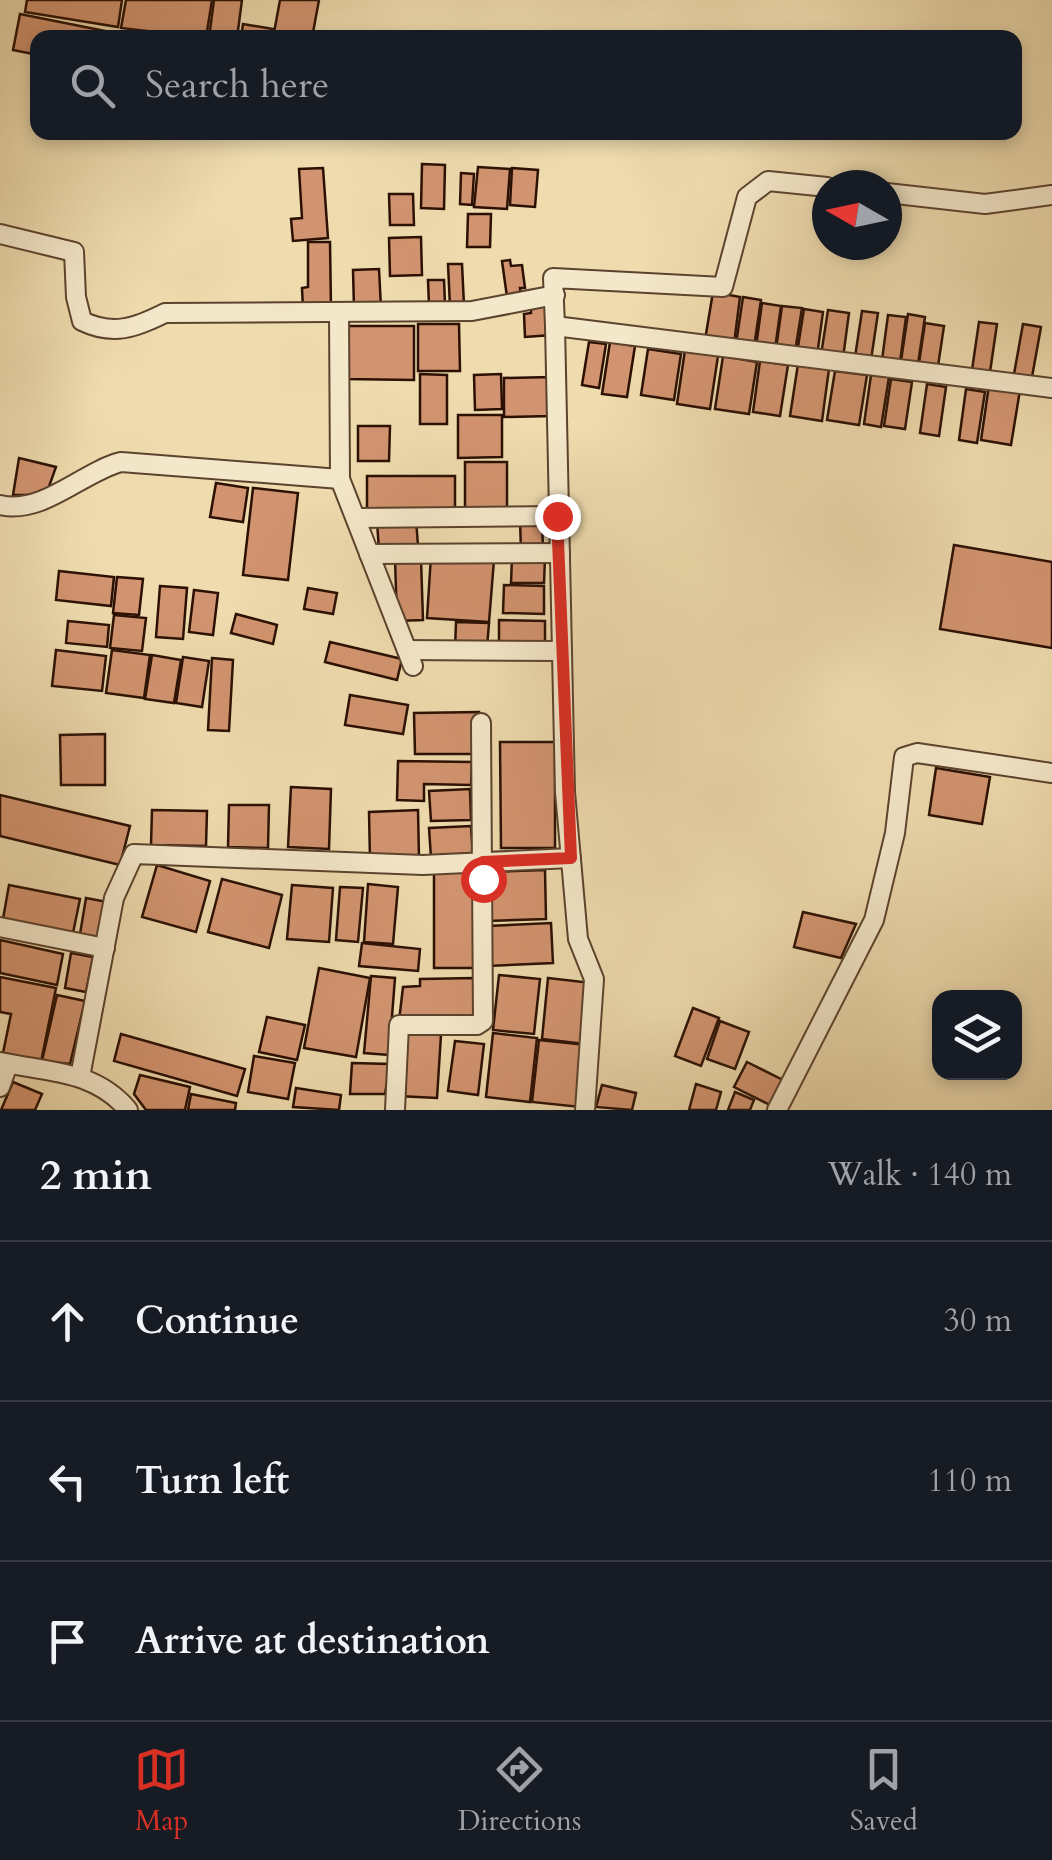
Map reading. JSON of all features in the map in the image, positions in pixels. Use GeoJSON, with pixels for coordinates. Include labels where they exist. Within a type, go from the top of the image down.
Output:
{"type":"FeatureCollection","features":[{"type":"Feature","properties":{"kind":"street"},"geometry":{"type":"LineString","coordinates":[[585,1110],[594,979],[578,939],[571,858],[557,516],[554,278],[711,290],[723,287],[746,197],[768,181],[812,185]]}},
{"type":"Feature","properties":{"kind":"street"},"geometry":{"type":"LineString","coordinates":[[902,195],[985,204],[1052,195]]}},
{"type":"Feature","properties":{"kind":"street"},"geometry":{"type":"LineString","coordinates":[[0,234],[74,252],[76,297],[82,321],[104,332],[137,327],[165,313],[472,311],[555,295]]}},
{"type":"Feature","properties":{"kind":"street"},"geometry":{"type":"LineString","coordinates":[[339,312],[340,479],[410,658],[562,651]]}},
{"type":"Feature","properties":{"kind":"street"},"geometry":{"type":"LineString","coordinates":[[555,326],[1052,388]]}},
{"type":"Feature","properties":{"kind":"street"},"geometry":{"type":"LineString","coordinates":[[0,505],[36,502],[95,469],[121,462],[340,479]]}},
{"type":"Feature","properties":{"kind":"street"},"geometry":{"type":"LineString","coordinates":[[356,518],[557,516]]}},
{"type":"Feature","properties":{"kind":"street"},"geometry":{"type":"LineString","coordinates":[[370,554],[560,553]]}},
{"type":"Feature","properties":{"kind":"street"},"geometry":{"type":"LineString","coordinates":[[395,1110],[399,1025],[477,1025],[483,1021],[481,724]]}},
{"type":"Feature","properties":{"kind":"street"},"geometry":{"type":"LineString","coordinates":[[777,1110],[874,920],[894,833],[904,757],[916,753],[1052,773]]}},
{"type":"Feature","properties":{"kind":"street"},"geometry":{"type":"LineString","coordinates":[[80,1076],[114,898],[134,854],[423,865],[571,858]]}},
{"type":"Feature","properties":{"kind":"street"},"geometry":{"type":"LineString","coordinates":[[0,927],[105,948]]}},
{"type":"Feature","properties":{"kind":"street"},"geometry":{"type":"LineString","coordinates":[[0,1087],[4,1063],[80,1076],[116,1095],[128,1110]]}},
{"type":"Feature","properties":{"kind":"building"},"geometry":{"type":"Polygon","coordinates":[[[27,0],[122,0],[118,27],[25,12],[27,0]]]}},
{"type":"Feature","properties":{"kind":"building"},"geometry":{"type":"Polygon","coordinates":[[[126,0],[212,0],[207,30],[121,28],[126,0]]]}},
{"type":"Feature","properties":{"kind":"building"},"geometry":{"type":"Polygon","coordinates":[[[214,0],[242,0],[238,30],[210,30],[214,0]]]}},
{"type":"Feature","properties":{"kind":"building"},"geometry":{"type":"Polygon","coordinates":[[[280,0],[319,0],[313,30],[274,30],[280,0]]]}},
{"type":"Feature","properties":{"kind":"building"},"geometry":{"type":"Polygon","coordinates":[[[20,14],[100,30],[30,30],[30,53],[13,50],[20,14]]]}},
{"type":"Feature","properties":{"kind":"building"},"geometry":{"type":"Polygon","coordinates":[[[243,24],[273,29],[273,30],[242,30],[243,24]]]}},
{"type":"Feature","properties":{"kind":"building"},"geometry":{"type":"Polygon","coordinates":[[[422,164],[445,165],[444,209],[421,208],[422,164]]]}},
{"type":"Feature","properties":{"kind":"building"},"geometry":{"type":"Polygon","coordinates":[[[478,167],[510,169],[507,209],[474,207],[478,167]]]}},
{"type":"Feature","properties":{"kind":"building"},"geometry":{"type":"Polygon","coordinates":[[[323,168],[328,238],[293,241],[291,219],[302,218],[299,169],[323,168]]]}},
{"type":"Feature","properties":{"kind":"building"},"geometry":{"type":"Polygon","coordinates":[[[512,168],[538,170],[535,207],[510,205],[512,168]]]}},
{"type":"Feature","properties":{"kind":"building"},"geometry":{"type":"Polygon","coordinates":[[[461,173],[474,174],[472,205],[460,204],[461,173]]]}},
{"type":"Feature","properties":{"kind":"building"},"geometry":{"type":"Polygon","coordinates":[[[389,194],[413,194],[414,225],[390,225],[389,194]]]}},
{"type":"Feature","properties":{"kind":"building"},"geometry":{"type":"Polygon","coordinates":[[[468,214],[491,214],[490,247],[467,247],[468,214]]]}},
{"type":"Feature","properties":{"kind":"building"},"geometry":{"type":"Polygon","coordinates":[[[421,237],[422,275],[390,276],[389,238],[421,237]]]}},
{"type":"Feature","properties":{"kind":"building"},"geometry":{"type":"Polygon","coordinates":[[[308,242],[330,242],[331,309],[303,309],[302,288],[308,287],[308,242]]]}},
{"type":"Feature","properties":{"kind":"building"},"geometry":{"type":"Polygon","coordinates":[[[510,260],[511,266],[522,265],[525,288],[520,288],[521,296],[507,297],[502,261],[510,260]]]}},
{"type":"Feature","properties":{"kind":"building"},"geometry":{"type":"Polygon","coordinates":[[[448,264],[462,264],[464,305],[450,306],[448,264]]]}},
{"type":"Feature","properties":{"kind":"building"},"geometry":{"type":"Polygon","coordinates":[[[379,269],[381,308],[354,309],[353,270],[379,269]]]}},
{"type":"Feature","properties":{"kind":"building"},"geometry":{"type":"Polygon","coordinates":[[[428,280],[444,280],[445,304],[429,305],[428,280]]]}},
{"type":"Feature","properties":{"kind":"building"},"geometry":{"type":"Polygon","coordinates":[[[713,292],[740,297],[734,344],[705,340],[713,292]]]}},
{"type":"Feature","properties":{"kind":"building"},"geometry":{"type":"Polygon","coordinates":[[[743,297],[761,300],[754,347],[736,344],[743,297]]]}},
{"type":"Feature","properties":{"kind":"building"},"geometry":{"type":"Polygon","coordinates":[[[762,303],[781,306],[775,349],[756,347],[762,303]]]}},
{"type":"Feature","properties":{"kind":"building"},"geometry":{"type":"Polygon","coordinates":[[[550,304],[552,335],[525,337],[524,314],[531,313],[531,306],[550,304]]]}},
{"type":"Feature","properties":{"kind":"building"},"geometry":{"type":"Polygon","coordinates":[[[782,306],[802,308],[795,352],[776,349],[782,306]]]}},
{"type":"Feature","properties":{"kind":"building"},"geometry":{"type":"Polygon","coordinates":[[[804,309],[823,312],[817,356],[797,353],[804,309]]]}},
{"type":"Feature","properties":{"kind":"building"},"geometry":{"type":"Polygon","coordinates":[[[828,310],[849,313],[843,358],[821,355],[828,310]]]}},
{"type":"Feature","properties":{"kind":"building"},"geometry":{"type":"Polygon","coordinates":[[[862,311],[878,313],[871,360],[855,357],[862,311]]]}},
{"type":"Feature","properties":{"kind":"building"},"geometry":{"type":"Polygon","coordinates":[[[908,314],[925,317],[918,364],[901,361],[908,314]]]}},
{"type":"Feature","properties":{"kind":"building"},"geometry":{"type":"Polygon","coordinates":[[[888,315],[906,317],[900,362],[882,360],[888,315]]]}},
{"type":"Feature","properties":{"kind":"building"},"geometry":{"type":"Polygon","coordinates":[[[979,322],[997,324],[990,372],[972,370],[979,322]]]}},
{"type":"Feature","properties":{"kind":"building"},"geometry":{"type":"Polygon","coordinates":[[[925,323],[944,326],[938,366],[919,363],[925,323]]]}},
{"type":"Feature","properties":{"kind":"building"},"geometry":{"type":"Polygon","coordinates":[[[418,324],[459,324],[460,371],[418,371],[418,324]]]}},
{"type":"Feature","properties":{"kind":"building"},"geometry":{"type":"Polygon","coordinates":[[[1023,324],[1041,327],[1032,377],[1014,374],[1023,324]]]}},
{"type":"Feature","properties":{"kind":"building"},"geometry":{"type":"Polygon","coordinates":[[[347,326],[414,326],[414,380],[346,379],[347,326]]]}},
{"type":"Feature","properties":{"kind":"building"},"geometry":{"type":"Polygon","coordinates":[[[589,342],[606,344],[599,388],[582,385],[589,342]]]}},
{"type":"Feature","properties":{"kind":"building"},"geometry":{"type":"Polygon","coordinates":[[[610,342],[635,346],[627,397],[602,394],[610,342]]]}},
{"type":"Feature","properties":{"kind":"building"},"geometry":{"type":"Polygon","coordinates":[[[648,349],[681,354],[674,400],[641,395],[648,349]]]}},
{"type":"Feature","properties":{"kind":"building"},"geometry":{"type":"Polygon","coordinates":[[[685,350],[718,356],[710,409],[677,404],[685,350]]]}},
{"type":"Feature","properties":{"kind":"building"},"geometry":{"type":"Polygon","coordinates":[[[723,356],[757,362],[749,414],[715,409],[723,356]]]}},
{"type":"Feature","properties":{"kind":"building"},"geometry":{"type":"Polygon","coordinates":[[[760,361],[788,365],[780,416],[753,412],[760,361]]]}},
{"type":"Feature","properties":{"kind":"building"},"geometry":{"type":"Polygon","coordinates":[[[798,364],[829,369],[822,421],[790,416],[798,364]]]}},
{"type":"Feature","properties":{"kind":"building"},"geometry":{"type":"Polygon","coordinates":[[[835,371],[867,375],[859,425],[827,420],[835,371]]]}},
{"type":"Feature","properties":{"kind":"building"},"geometry":{"type":"Polygon","coordinates":[[[420,374],[447,375],[447,424],[420,424],[420,374]]]}},
{"type":"Feature","properties":{"kind":"building"},"geometry":{"type":"Polygon","coordinates":[[[501,374],[502,409],[475,410],[474,375],[501,374]]]}},
{"type":"Feature","properties":{"kind":"building"},"geometry":{"type":"Polygon","coordinates":[[[871,375],[889,377],[881,427],[864,424],[871,375]]]}},
{"type":"Feature","properties":{"kind":"building"},"geometry":{"type":"Polygon","coordinates":[[[550,377],[551,416],[504,417],[504,378],[550,377]]]}},
{"type":"Feature","properties":{"kind":"building"},"geometry":{"type":"Polygon","coordinates":[[[891,379],[912,382],[905,429],[884,426],[891,379]]]}},
{"type":"Feature","properties":{"kind":"building"},"geometry":{"type":"Polygon","coordinates":[[[927,384],[946,387],[939,436],[920,433],[927,384]]]}},
{"type":"Feature","properties":{"kind":"building"},"geometry":{"type":"Polygon","coordinates":[[[989,385],[1020,390],[1011,445],[981,440],[989,385]]]}},
{"type":"Feature","properties":{"kind":"building"},"geometry":{"type":"Polygon","coordinates":[[[966,389],[985,392],[977,443],[959,440],[966,389]]]}},
{"type":"Feature","properties":{"kind":"building"},"geometry":{"type":"Polygon","coordinates":[[[458,415],[502,415],[502,457],[458,458],[458,415]]]}},
{"type":"Feature","properties":{"kind":"building"},"geometry":{"type":"Polygon","coordinates":[[[358,426],[390,426],[389,461],[358,461],[358,426]]]}},
{"type":"Feature","properties":{"kind":"building"},"geometry":{"type":"Polygon","coordinates":[[[19,458],[56,467],[46,495],[13,495],[19,458]]]}},
{"type":"Feature","properties":{"kind":"building"},"geometry":{"type":"Polygon","coordinates":[[[465,462],[507,462],[507,514],[465,514],[465,462]]]}},
{"type":"Feature","properties":{"kind":"building"},"geometry":{"type":"Polygon","coordinates":[[[367,476],[455,476],[455,510],[367,510],[367,476]]]}},
{"type":"Feature","properties":{"kind":"building"},"geometry":{"type":"Polygon","coordinates":[[[216,483],[248,488],[243,522],[210,517],[216,483]]]}},
{"type":"Feature","properties":{"kind":"building"},"geometry":{"type":"Polygon","coordinates":[[[253,488],[298,493],[288,580],[243,575],[253,488]]]}},
{"type":"Feature","properties":{"kind":"building"},"geometry":{"type":"Polygon","coordinates":[[[416,519],[418,546],[379,550],[377,522],[416,519]]]}},
{"type":"Feature","properties":{"kind":"building"},"geometry":{"type":"Polygon","coordinates":[[[542,520],[543,549],[521,550],[520,521],[542,520]]]}},
{"type":"Feature","properties":{"kind":"building"},"geometry":{"type":"Polygon","coordinates":[[[954,545],[1052,562],[1052,648],[940,629],[954,545]]]}},
{"type":"Feature","properties":{"kind":"building"},"geometry":{"type":"Polygon","coordinates":[[[431,556],[494,560],[489,622],[427,618],[431,556]]]}},
{"type":"Feature","properties":{"kind":"building"},"geometry":{"type":"Polygon","coordinates":[[[512,557],[545,558],[544,583],[511,583],[512,557]]]}},
{"type":"Feature","properties":{"kind":"building"},"geometry":{"type":"Polygon","coordinates":[[[395,559],[421,559],[423,620],[397,621],[395,559]]]}},
{"type":"Feature","properties":{"kind":"building"},"geometry":{"type":"Polygon","coordinates":[[[59,571],[114,577],[111,606],[56,600],[59,571]]]}},
{"type":"Feature","properties":{"kind":"building"},"geometry":{"type":"Polygon","coordinates":[[[117,577],[143,579],[139,615],[113,613],[117,577]]]}},
{"type":"Feature","properties":{"kind":"building"},"geometry":{"type":"Polygon","coordinates":[[[504,585],[544,586],[544,614],[503,613],[504,585]]]}},
{"type":"Feature","properties":{"kind":"building"},"geometry":{"type":"Polygon","coordinates":[[[160,586],[187,588],[183,639],[156,637],[160,586]]]}},
{"type":"Feature","properties":{"kind":"building"},"geometry":{"type":"Polygon","coordinates":[[[308,588],[337,593],[333,614],[304,609],[308,588]]]}},
{"type":"Feature","properties":{"kind":"building"},"geometry":{"type":"Polygon","coordinates":[[[194,590],[218,593],[213,635],[189,632],[194,590]]]}},
{"type":"Feature","properties":{"kind":"building"},"geometry":{"type":"Polygon","coordinates":[[[236,614],[277,625],[273,644],[231,633],[236,614]]]}},
{"type":"Feature","properties":{"kind":"building"},"geometry":{"type":"Polygon","coordinates":[[[114,615],[146,618],[142,651],[110,648],[114,615]]]}},
{"type":"Feature","properties":{"kind":"building"},"geometry":{"type":"Polygon","coordinates":[[[499,620],[545,621],[545,647],[499,646],[499,620]]]}},
{"type":"Feature","properties":{"kind":"building"},"geometry":{"type":"Polygon","coordinates":[[[68,621],[109,625],[107,647],[66,643],[68,621]]]}},
{"type":"Feature","properties":{"kind":"building"},"geometry":{"type":"Polygon","coordinates":[[[456,622],[489,623],[487,648],[455,649],[456,622]]]}},
{"type":"Feature","properties":{"kind":"building"},"geometry":{"type":"Polygon","coordinates":[[[330,642],[402,659],[397,680],[325,662],[330,642]]]}},
{"type":"Feature","properties":{"kind":"building"},"geometry":{"type":"Polygon","coordinates":[[[56,650],[106,656],[102,691],[52,686],[56,650]]]}},
{"type":"Feature","properties":{"kind":"building"},"geometry":{"type":"Polygon","coordinates":[[[112,650],[150,655],[144,698],[106,693],[112,650]]]}},
{"type":"Feature","properties":{"kind":"building"},"geometry":{"type":"Polygon","coordinates":[[[152,655],[181,660],[174,703],[145,699],[152,655]]]}},
{"type":"Feature","properties":{"kind":"building"},"geometry":{"type":"Polygon","coordinates":[[[183,657],[209,661],[202,707],[176,703],[183,657]]]}},
{"type":"Feature","properties":{"kind":"building"},"geometry":{"type":"Polygon","coordinates":[[[212,658],[233,660],[229,731],[208,730],[212,658]]]}},
{"type":"Feature","properties":{"kind":"building"},"geometry":{"type":"Polygon","coordinates":[[[350,695],[408,705],[403,734],[345,725],[350,695]]]}},
{"type":"Feature","properties":{"kind":"building"},"geometry":{"type":"Polygon","coordinates":[[[479,712],[479,754],[415,754],[414,713],[479,712]]]}},
{"type":"Feature","properties":{"kind":"building"},"geometry":{"type":"Polygon","coordinates":[[[105,734],[105,785],[61,785],[60,735],[105,734]]]}},
{"type":"Feature","properties":{"kind":"building"},"geometry":{"type":"Polygon","coordinates":[[[500,742],[555,742],[555,848],[501,848],[500,742]]]}},
{"type":"Feature","properties":{"kind":"building"},"geometry":{"type":"Polygon","coordinates":[[[398,761],[472,762],[471,785],[424,784],[424,801],[397,800],[398,761]]]}},
{"type":"Feature","properties":{"kind":"building"},"geometry":{"type":"Polygon","coordinates":[[[936,768],[990,777],[982,824],[929,815],[936,768]]]}},
{"type":"Feature","properties":{"kind":"building"},"geometry":{"type":"Polygon","coordinates":[[[291,787],[331,789],[329,849],[288,847],[291,787]]]}},
{"type":"Feature","properties":{"kind":"building"},"geometry":{"type":"Polygon","coordinates":[[[470,789],[471,820],[431,821],[429,791],[470,789]]]}},
{"type":"Feature","properties":{"kind":"building"},"geometry":{"type":"Polygon","coordinates":[[[0,795],[130,826],[120,865],[0,836],[0,795]]]}},
{"type":"Feature","properties":{"kind":"building"},"geometry":{"type":"Polygon","coordinates":[[[229,805],[269,805],[268,848],[228,847],[229,805]]]}},
{"type":"Feature","properties":{"kind":"building"},"geometry":{"type":"Polygon","coordinates":[[[152,810],[207,811],[206,846],[151,845],[152,810]]]}},
{"type":"Feature","properties":{"kind":"building"},"geometry":{"type":"Polygon","coordinates":[[[418,810],[419,858],[370,860],[369,812],[418,810]]]}},
{"type":"Feature","properties":{"kind":"building"},"geometry":{"type":"Polygon","coordinates":[[[471,826],[473,856],[431,858],[429,828],[471,826]]]}},
{"type":"Feature","properties":{"kind":"building"},"geometry":{"type":"Polygon","coordinates":[[[157,865],[210,881],[196,932],[142,917],[157,865]]]}},
{"type":"Feature","properties":{"kind":"building"},"geometry":{"type":"Polygon","coordinates":[[[545,870],[546,919],[487,921],[486,872],[545,870]]]}},
{"type":"Feature","properties":{"kind":"building"},"geometry":{"type":"Polygon","coordinates":[[[434,872],[476,873],[475,968],[434,968],[434,872]]]}},
{"type":"Feature","properties":{"kind":"building"},"geometry":{"type":"Polygon","coordinates":[[[222,879],[282,895],[269,948],[208,932],[222,879]]]}},
{"type":"Feature","properties":{"kind":"building"},"geometry":{"type":"Polygon","coordinates":[[[368,884],[398,887],[393,944],[364,942],[368,884]]]}},
{"type":"Feature","properties":{"kind":"building"},"geometry":{"type":"Polygon","coordinates":[[[9,885],[80,899],[73,933],[3,919],[9,885]]]}},
{"type":"Feature","properties":{"kind":"building"},"geometry":{"type":"Polygon","coordinates":[[[292,885],[333,888],[329,942],[287,939],[292,885]]]}},
{"type":"Feature","properties":{"kind":"building"},"geometry":{"type":"Polygon","coordinates":[[[340,887],[363,888],[358,942],[336,940],[340,887]]]}},
{"type":"Feature","properties":{"kind":"building"},"geometry":{"type":"Polygon","coordinates":[[[86,898],[107,902],[100,938],[80,934],[86,898]]]}},
{"type":"Feature","properties":{"kind":"building"},"geometry":{"type":"Polygon","coordinates":[[[803,912],[856,924],[841,958],[794,947],[803,912]]]}},
{"type":"Feature","properties":{"kind":"building"},"geometry":{"type":"Polygon","coordinates":[[[551,923],[553,963],[488,966],[487,926],[551,923]]]}},
{"type":"Feature","properties":{"kind":"building"},"geometry":{"type":"Polygon","coordinates":[[[0,940],[63,954],[57,985],[0,973],[0,940]]]}},
{"type":"Feature","properties":{"kind":"building"},"geometry":{"type":"Polygon","coordinates":[[[362,943],[420,949],[418,971],[359,966],[362,943]]]}},
{"type":"Feature","properties":{"kind":"building"},"geometry":{"type":"Polygon","coordinates":[[[71,953],[93,957],[86,992],[65,988],[71,953]]]}},
{"type":"Feature","properties":{"kind":"building"},"geometry":{"type":"Polygon","coordinates":[[[319,968],[370,978],[356,1057],[304,1048],[319,968]]]}},
{"type":"Feature","properties":{"kind":"building"},"geometry":{"type":"Polygon","coordinates":[[[499,975],[540,979],[534,1034],[493,1030],[499,975]]]}},
{"type":"Feature","properties":{"kind":"building"},"geometry":{"type":"Polygon","coordinates":[[[371,976],[395,978],[389,1055],[364,1053],[371,976]]]}},
{"type":"Feature","properties":{"kind":"building"},"geometry":{"type":"Polygon","coordinates":[[[0,977],[56,988],[41,1062],[3,1053],[11,1014],[0,1012],[0,977]]]}},
{"type":"Feature","properties":{"kind":"building"},"geometry":{"type":"Polygon","coordinates":[[[475,978],[476,1018],[399,1021],[403,987],[420,986],[420,979],[475,978]]]}},
{"type":"Feature","properties":{"kind":"building"},"geometry":{"type":"Polygon","coordinates":[[[548,978],[592,983],[585,1044],[542,1039],[548,978]]]}},
{"type":"Feature","properties":{"kind":"building"},"geometry":{"type":"Polygon","coordinates":[[[57,995],[85,1001],[70,1064],[42,1061],[57,995]]]}},
{"type":"Feature","properties":{"kind":"building"},"geometry":{"type":"Polygon","coordinates":[[[693,1008],[719,1018],[701,1066],[675,1056],[693,1008]]]}},
{"type":"Feature","properties":{"kind":"building"},"geometry":{"type":"Polygon","coordinates":[[[267,1017],[305,1025],[297,1060],[259,1052],[267,1017]]]}},
{"type":"Feature","properties":{"kind":"building"},"geometry":{"type":"Polygon","coordinates":[[[720,1021],[749,1032],[735,1069],[707,1059],[720,1021]]]}},
{"type":"Feature","properties":{"kind":"building"},"geometry":{"type":"Polygon","coordinates":[[[403,1033],[441,1035],[437,1098],[398,1096],[403,1033]]]}},
{"type":"Feature","properties":{"kind":"building"},"geometry":{"type":"Polygon","coordinates":[[[493,1033],[537,1038],[530,1102],[486,1097],[493,1033]]]}},
{"type":"Feature","properties":{"kind":"building"},"geometry":{"type":"Polygon","coordinates":[[[121,1034],[245,1069],[237,1096],[114,1061],[121,1034]]]}},
{"type":"Feature","properties":{"kind":"building"},"geometry":{"type":"Polygon","coordinates":[[[539,1040],[587,1045],[580,1107],[532,1102],[539,1040]]]}},
{"type":"Feature","properties":{"kind":"building"},"geometry":{"type":"Polygon","coordinates":[[[455,1041],[484,1044],[478,1095],[448,1091],[455,1041]]]}},
{"type":"Feature","properties":{"kind":"building"},"geometry":{"type":"Polygon","coordinates":[[[254,1056],[295,1063],[288,1099],[248,1092],[254,1056]]]}},
{"type":"Feature","properties":{"kind":"building"},"geometry":{"type":"Polygon","coordinates":[[[747,1062],[787,1082],[774,1107],[734,1087],[747,1062]]]}},
{"type":"Feature","properties":{"kind":"building"},"geometry":{"type":"Polygon","coordinates":[[[352,1063],[390,1064],[385,1094],[350,1094],[352,1063]]]}},
{"type":"Feature","properties":{"kind":"building"},"geometry":{"type":"Polygon","coordinates":[[[140,1075],[190,1087],[185,1110],[146,1110],[134,1094],[140,1075]]]}},
{"type":"Feature","properties":{"kind":"building"},"geometry":{"type":"Polygon","coordinates":[[[13,1082],[42,1094],[35,1110],[1,1110],[13,1082]]]}},
{"type":"Feature","properties":{"kind":"building"},"geometry":{"type":"Polygon","coordinates":[[[696,1084],[721,1092],[716,1110],[689,1110],[696,1084]]]}},
{"type":"Feature","properties":{"kind":"building"},"geometry":{"type":"Polygon","coordinates":[[[602,1085],[636,1093],[632,1110],[596,1107],[602,1085]]]}},
{"type":"Feature","properties":{"kind":"building"},"geometry":{"type":"Polygon","coordinates":[[[296,1088],[341,1095],[339,1110],[293,1107],[296,1088]]]}},
{"type":"Feature","properties":{"kind":"building"},"geometry":{"type":"Polygon","coordinates":[[[735,1092],[754,1100],[750,1110],[728,1110],[735,1092]]]}},
{"type":"Feature","properties":{"kind":"building"},"geometry":{"type":"Polygon","coordinates":[[[191,1094],[236,1103],[235,1110],[188,1110],[191,1094]]]}},
{"type":"Feature","properties":{"kind":"route"},"geometry":{"type":"LineString","coordinates":[[483,879],[483,862],[571,858],[565,792],[557,516]]}}]}
